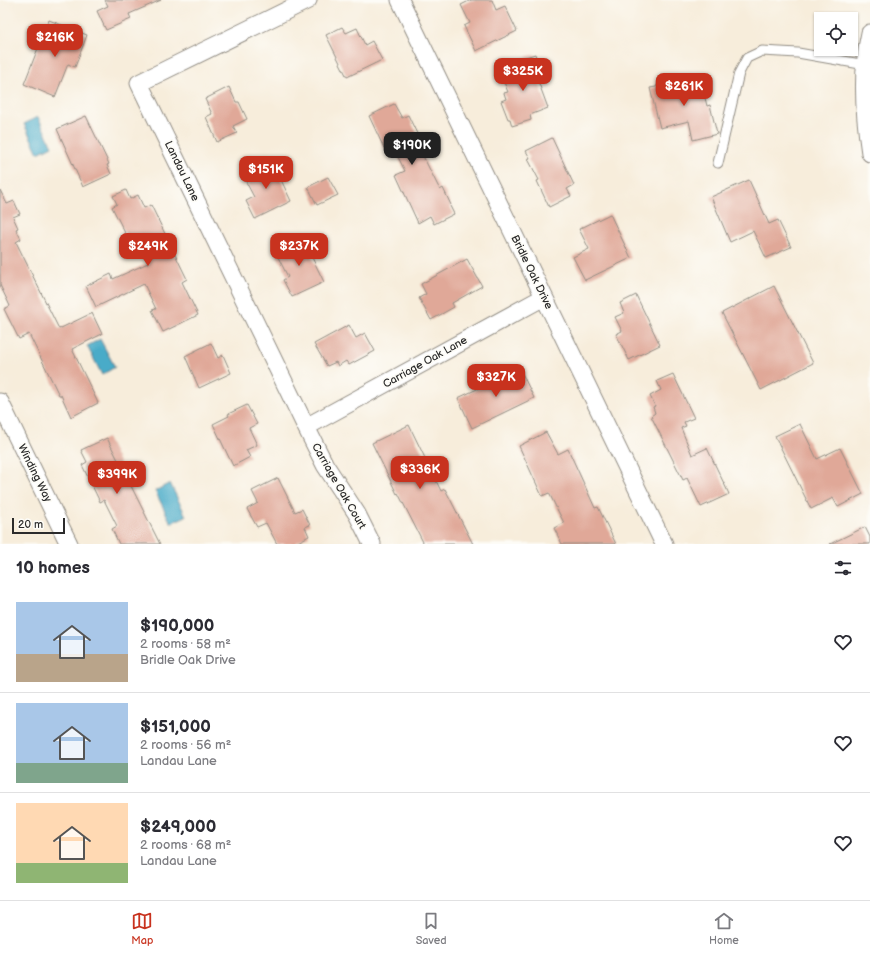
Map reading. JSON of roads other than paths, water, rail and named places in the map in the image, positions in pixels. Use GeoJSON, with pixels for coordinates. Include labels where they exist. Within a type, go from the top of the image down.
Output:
{"type":"FeatureCollection","features":[{"type":"Feature","properties":{"kind":"street","name":"Landau Lane"},"geometry":{"type":"LineString","coordinates":[[306,427],[139,83],[308,0]]}},
{"type":"Feature","properties":{"kind":"street","name":"Bridle Oak Drive"},"geometry":{"type":"LineString","coordinates":[[400,0],[664,544]]}},
{"type":"Feature","properties":{"kind":"street"},"geometry":{"type":"LineString","coordinates":[[870,33],[866,65],[870,153]]}},
{"type":"Feature","properties":{"kind":"street","name":"Carriage Oak Lane"},"geometry":{"type":"LineString","coordinates":[[306,427],[544,298]]}},
{"type":"Feature","properties":{"kind":"street","name":"Winding Way"},"geometry":{"type":"LineString","coordinates":[[0,402],[69,544]]}},
{"type":"Feature","properties":{"kind":"street","name":"Carriage Oak Court"},"geometry":{"type":"LineString","coordinates":[[306,427],[325,465],[357,514],[372,544]]}},
{"type":"Feature","properties":{"kind":"lane"},"geometry":{"type":"LineString","coordinates":[[718,163],[739,73],[747,58],[762,51],[784,52],[798,53],[866,65]]}},
{"type":"Feature","properties":{"kind":"water"},"geometry":{"type":"Polygon","coordinates":[[[38,117],[52,146],[38,153],[24,124],[38,117]]]}},
{"type":"Feature","properties":{"kind":"water"},"geometry":{"type":"Polygon","coordinates":[[[100,339],[115,367],[102,375],[87,346],[100,339]]]}},
{"type":"Feature","properties":{"kind":"water"},"geometry":{"type":"Polygon","coordinates":[[[170,483],[186,516],[171,523],[155,491],[170,483]]]}}]}
